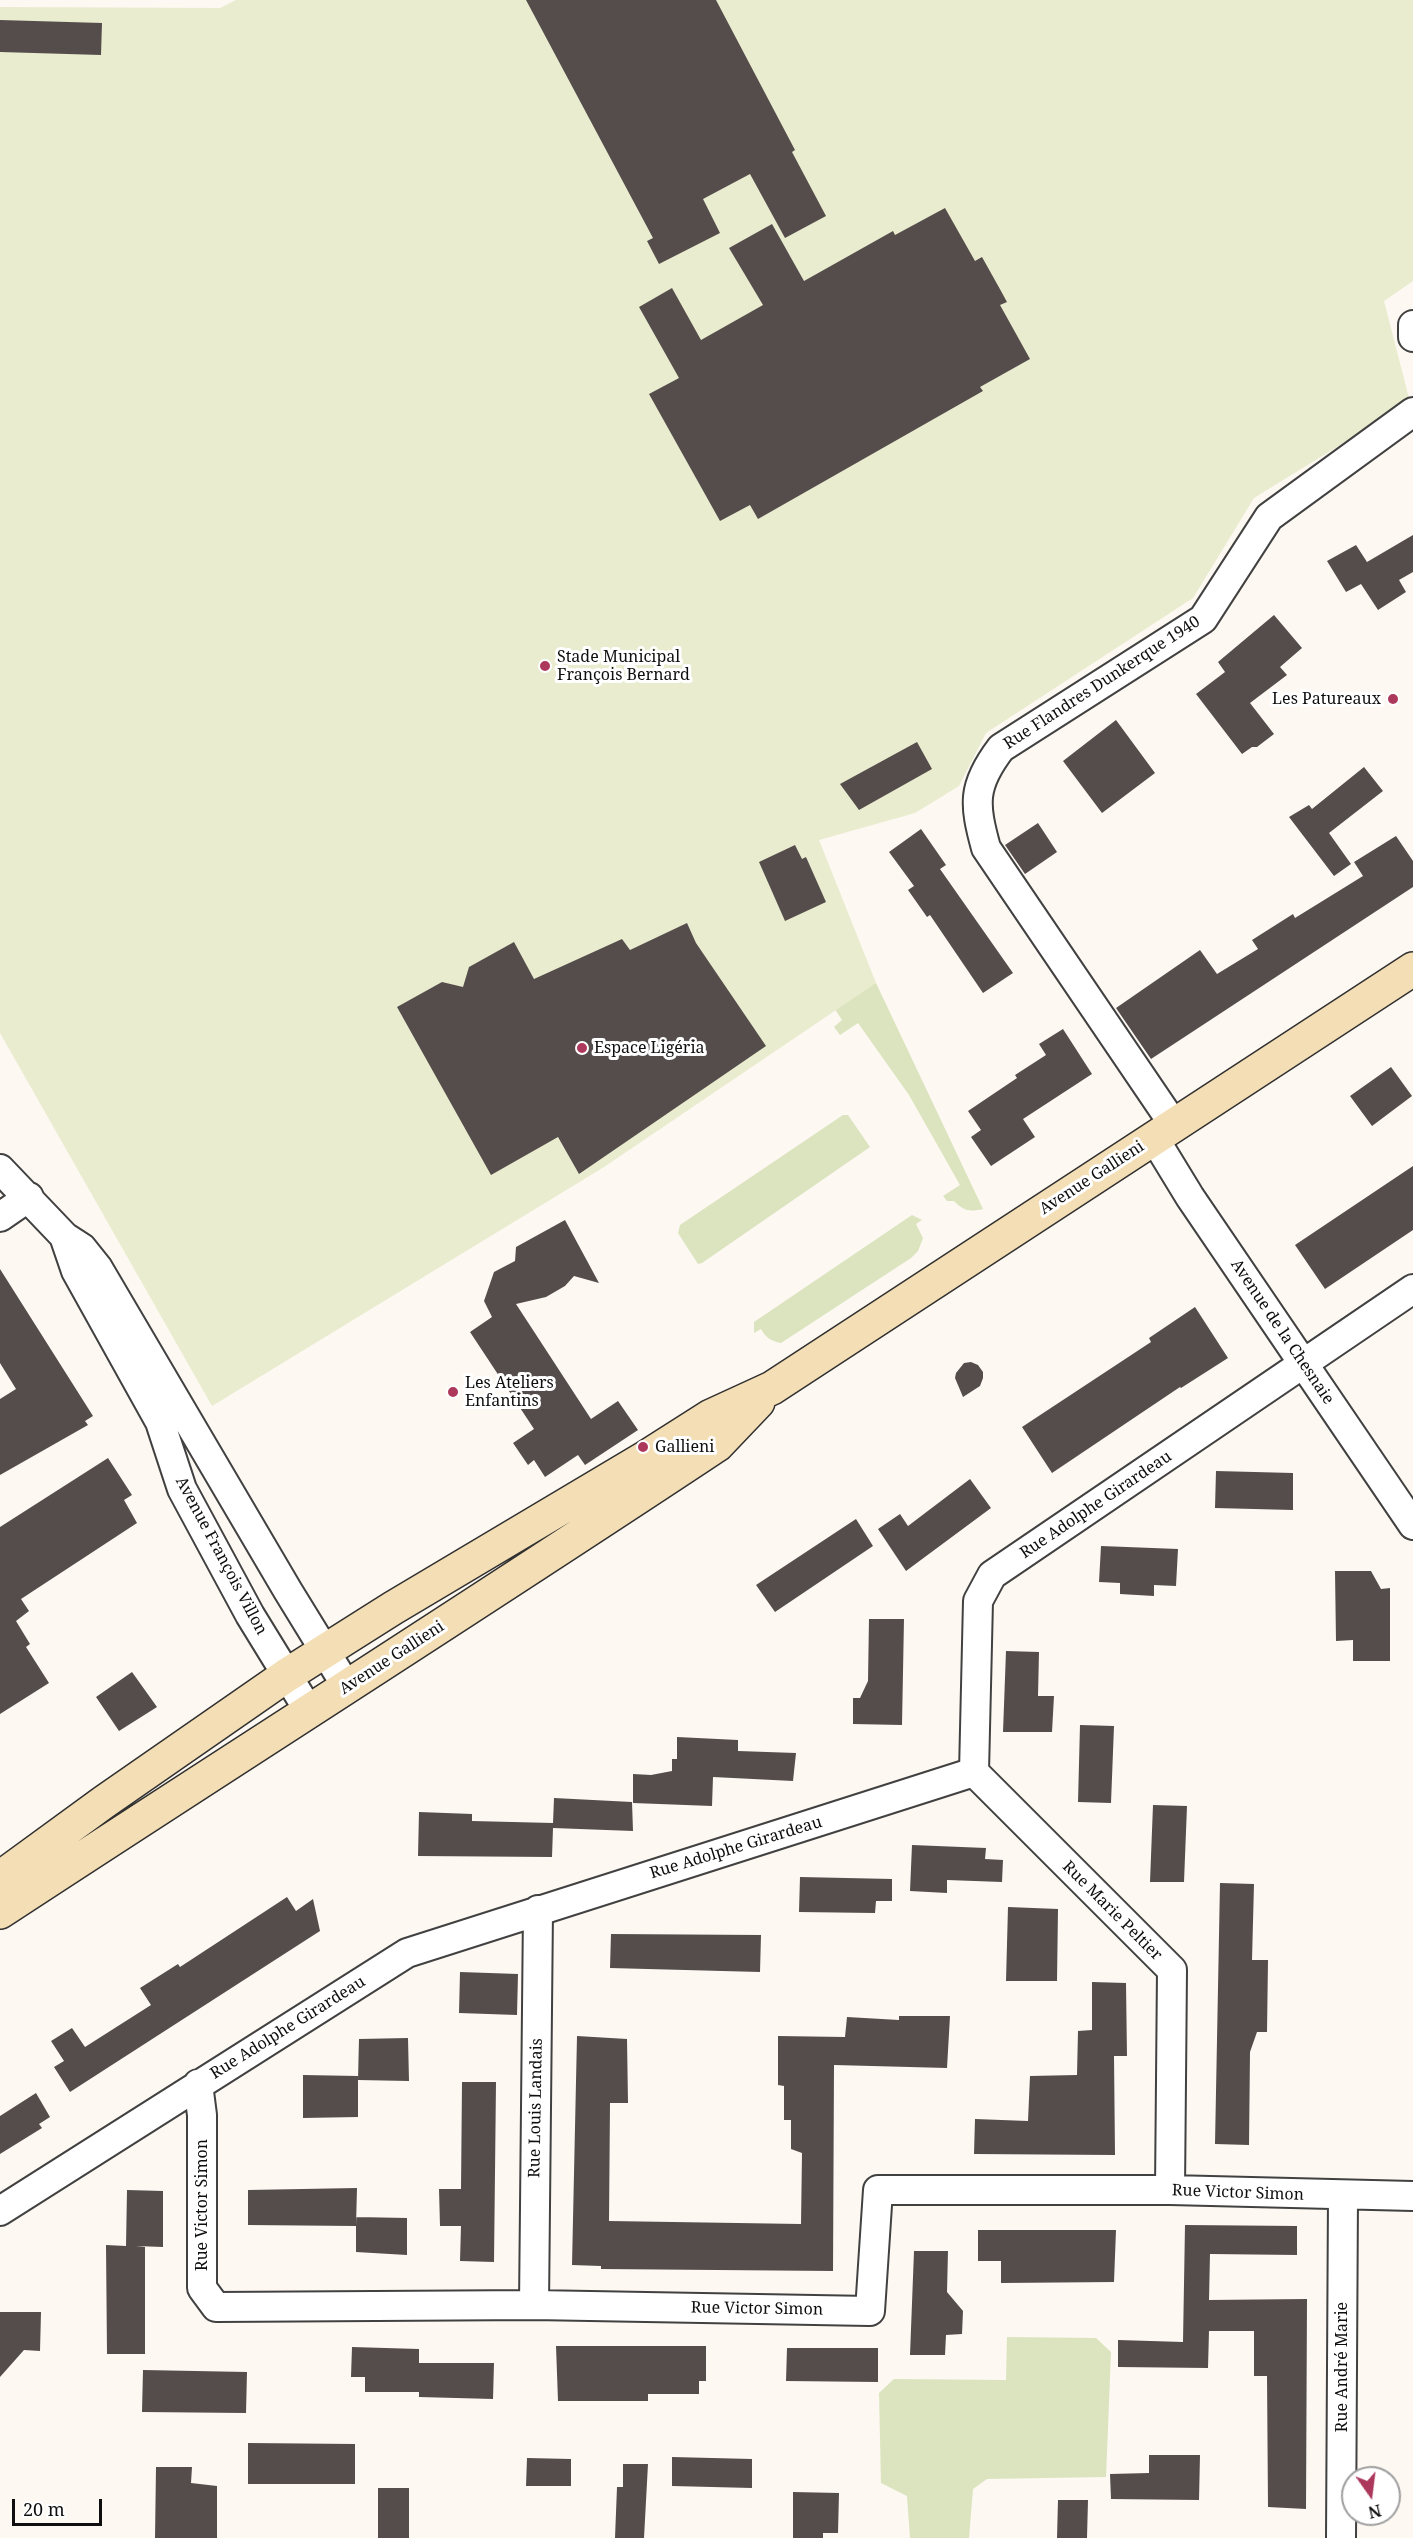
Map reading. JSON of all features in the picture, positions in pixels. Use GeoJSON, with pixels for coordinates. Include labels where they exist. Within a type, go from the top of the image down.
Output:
{"type":"FeatureCollection","features":[{"type":"Feature","properties":{"kind":"main road","name":"Avenue Gallieni"},"geometry":{"type":"LineString","coordinates":[[0,1878],[286,1675],[711,1416],[772,1388],[1413,969]]}},
{"type":"Feature","properties":{"kind":"main road","name":"Avenue Gallieni"},"geometry":{"type":"LineString","coordinates":[[0,1912],[717,1445],[772,1388]]}},
{"type":"Feature","properties":{"kind":"street"},"geometry":{"type":"LineString","coordinates":[[1413,325],[1413,337]]}},
{"type":"Feature","properties":{"kind":"street","name":"Rue Flandres Dunkerque 1940"},"geometry":{"type":"LineString","coordinates":[[1164,1132],[986,848],[977,816],[980,781],[1001,748],[1203,619],[1269,517],[1413,412]]}},
{"type":"Feature","properties":{"kind":"street","name":"Avenue de la Chesnaie"},"geometry":{"type":"LineString","coordinates":[[1164,1132],[1190,1197],[1413,1525]]}},
{"type":"Feature","properties":{"kind":"street","name":"Avenue François Villon"},"geometry":{"type":"LineString","coordinates":[[0,1169],[64,1236],[82,1248],[98,1268],[347,1687]]}},
{"type":"Feature","properties":{"kind":"street"},"geometry":{"type":"LineString","coordinates":[[0,1217],[29,1197]]}},
{"type":"Feature","properties":{"kind":"street","name":"Avenue François Villon"},"geometry":{"type":"LineString","coordinates":[[64,1236],[76,1271],[160,1422],[182,1489],[250,1615],[309,1711]]}},
{"type":"Feature","properties":{"kind":"street","name":"Rue Adolphe Girardeau"},"geometry":{"type":"LineString","coordinates":[[0,2211],[407,1953],[974,1772],[978,1601],[992,1575],[1413,1289]]}},
{"type":"Feature","properties":{"kind":"street","name":"Rue Marie Peltier"},"geometry":{"type":"LineString","coordinates":[[974,1772],[1172,1970],[1170,2190]]}},
{"type":"Feature","properties":{"kind":"street","name":"Rue Louis Landais"},"geometry":{"type":"LineString","coordinates":[[534,2305],[538,1910]]}},
{"type":"Feature","properties":{"kind":"street","name":"Rue Victor Simon"},"geometry":{"type":"LineString","coordinates":[[198,2084],[202,2115],[202,2288],[216,2307],[534,2305],[870,2312],[878,2190],[1170,2190],[1413,2196]]}},
{"type":"Feature","properties":{"kind":"street","name":"Rue André Marie"},"geometry":{"type":"LineString","coordinates":[[1341,2538],[1343,2196]]}},
{"type":"Feature","properties":{"kind":"green space","name":"Stade Municipal François Bernard"},"geometry":{"type":"Polygon","coordinates":[[[236,0],[1413,0],[1413,281],[1384,301],[1410,402],[1254,498],[1193,598],[986,733],[959,786],[915,813],[819,840],[876,983],[604,1167],[212,1406],[0,1033],[0,7],[220,8],[236,0]]]}},
{"type":"Feature","properties":{"kind":"green space"},"geometry":{"type":"Polygon","coordinates":[[[876,983],[983,1209],[967,1210],[954,1201],[947,1201],[943,1196],[960,1185],[909,1095],[858,1023],[840,1035],[834,1027],[842,1020],[830,1002],[855,985],[876,983]]]}},
{"type":"Feature","properties":{"kind":"green space"},"geometry":{"type":"Polygon","coordinates":[[[843,1115],[848,1115],[870,1147],[698,1264],[678,1233],[680,1225],[843,1115]]]}},
{"type":"Feature","properties":{"kind":"green space"},"geometry":{"type":"Polygon","coordinates":[[[912,1215],[922,1220],[916,1224],[923,1238],[918,1251],[911,1258],[781,1343],[769,1339],[761,1329],[754,1333],[754,1322],[912,1215]]]}},
{"type":"Feature","properties":{"kind":"green space"},"geometry":{"type":"Polygon","coordinates":[[[1007,2337],[1096,2338],[1111,2352],[1106,2477],[987,2479],[973,2489],[969,2538],[910,2538],[907,2496],[881,2483],[879,2393],[894,2379],[1006,2380],[1007,2337]]]}},
{"type":"Feature","properties":{"kind":"building"},"geometry":{"type":"Polygon","coordinates":[[[526,0],[716,0],[795,150],[792,152],[826,216],[785,238],[750,174],[703,199],[720,233],[659,264],[647,241],[653,238],[526,0]]]}},
{"type":"Feature","properties":{"kind":"building"},"geometry":{"type":"Polygon","coordinates":[[[0,20],[102,23],[101,55],[0,52],[0,20]]]}},
{"type":"Feature","properties":{"kind":"building"},"geometry":{"type":"Polygon","coordinates":[[[945,208],[975,261],[982,257],[1007,302],[1000,305],[1030,359],[980,387],[983,391],[758,519],[750,505],[720,521],[649,394],[679,378],[639,307],[672,288],[701,340],[763,305],[729,248],[772,224],[804,281],[893,231],[895,235],[945,208]]]}},
{"type":"Feature","properties":{"kind":"building"},"geometry":{"type":"Polygon","coordinates":[[[1413,535],[1413,572],[1399,580],[1406,592],[1378,610],[1361,584],[1346,592],[1327,561],[1356,545],[1367,562],[1413,535]]]}},
{"type":"Feature","properties":{"kind":"building"},"geometry":{"type":"Polygon","coordinates":[[[1274,615],[1302,648],[1280,667],[1287,675],[1250,703],[1274,734],[1257,747],[1252,747],[1242,754],[1196,694],[1225,672],[1218,662],[1274,615]]]}},
{"type":"Feature","properties":{"kind":"building"},"geometry":{"type":"Polygon","coordinates":[[[1116,720],[1155,773],[1102,813],[1063,761],[1116,720]]]}},
{"type":"Feature","properties":{"kind":"building"},"geometry":{"type":"Polygon","coordinates":[[[917,742],[932,769],[859,810],[840,784],[917,742]]]}},
{"type":"Feature","properties":{"kind":"building"},"geometry":{"type":"Polygon","coordinates":[[[1364,767],[1383,791],[1329,833],[1351,864],[1334,876],[1289,817],[1309,805],[1312,809],[1364,767]]]}},
{"type":"Feature","properties":{"kind":"building"},"geometry":{"type":"Polygon","coordinates":[[[1038,823],[1057,852],[1025,874],[1005,845],[1038,823]]]}},
{"type":"Feature","properties":{"kind":"building"},"geometry":{"type":"Polygon","coordinates":[[[921,829],[946,865],[940,869],[1013,973],[983,993],[930,915],[927,917],[908,890],[914,886],[889,852],[921,829]]]}},
{"type":"Feature","properties":{"kind":"building"},"geometry":{"type":"Polygon","coordinates":[[[1396,836],[1413,861],[1413,887],[1151,1059],[1116,1008],[1200,950],[1217,974],[1258,949],[1252,940],[1293,914],[1295,918],[1363,876],[1354,862],[1396,836]]]}},
{"type":"Feature","properties":{"kind":"building"},"geometry":{"type":"Polygon","coordinates":[[[795,845],[802,859],[806,857],[826,902],[785,921],[759,862],[795,845]]]}},
{"type":"Feature","properties":{"kind":"building","name":"Espace Ligéria"},"geometry":{"type":"Polygon","coordinates":[[[687,923],[696,943],[766,1046],[579,1174],[558,1137],[491,1175],[397,1007],[442,982],[463,987],[469,967],[514,942],[534,979],[622,939],[630,950],[687,923]]]}},
{"type":"Feature","properties":{"kind":"building"},"geometry":{"type":"Polygon","coordinates":[[[1063,1029],[1092,1074],[1023,1119],[1035,1137],[991,1166],[971,1137],[981,1130],[968,1111],[1017,1078],[1015,1075],[1046,1055],[1039,1044],[1063,1029]]]}},
{"type":"Feature","properties":{"kind":"building"},"geometry":{"type":"Polygon","coordinates":[[[1391,1067],[1412,1096],[1372,1126],[1350,1096],[1391,1067]]]}},
{"type":"Feature","properties":{"kind":"building"},"geometry":{"type":"Polygon","coordinates":[[[1413,1166],[1413,1230],[1325,1289],[1295,1245],[1413,1166]]]}},
{"type":"Feature","properties":{"kind":"building"},"geometry":{"type":"Polygon","coordinates":[[[565,1220],[599,1283],[574,1276],[565,1286],[546,1297],[516,1304],[591,1419],[618,1401],[638,1430],[585,1465],[578,1455],[545,1477],[534,1460],[528,1465],[513,1443],[534,1429],[470,1332],[492,1317],[484,1301],[494,1272],[515,1261],[516,1247],[565,1220]]]}},
{"type":"Feature","properties":{"kind":"building"},"geometry":{"type":"Polygon","coordinates":[[[0,1269],[93,1416],[85,1421],[88,1425],[0,1475],[0,1399],[16,1389],[0,1363],[0,1269]]]}},
{"type":"Feature","properties":{"kind":"building"},"geometry":{"type":"Polygon","coordinates":[[[1195,1307],[1228,1358],[1180,1387],[1052,1473],[1022,1427],[1151,1342],[1149,1338],[1195,1307]]]}},
{"type":"Feature","properties":{"kind":"building"},"geometry":{"type":"Polygon","coordinates":[[[971,1362],[978,1365],[983,1372],[983,1378],[980,1386],[963,1397],[955,1378],[956,1373],[964,1363],[971,1362]]]}},
{"type":"Feature","properties":{"kind":"building"},"geometry":{"type":"Polygon","coordinates":[[[108,1458],[132,1495],[124,1500],[137,1523],[21,1599],[29,1611],[16,1621],[30,1644],[26,1647],[49,1683],[0,1714],[0,1527],[108,1458]]]}},
{"type":"Feature","properties":{"kind":"building"},"geometry":{"type":"Polygon","coordinates":[[[1216,1471],[1293,1473],[1293,1510],[1215,1508],[1216,1471]]]}},
{"type":"Feature","properties":{"kind":"building"},"geometry":{"type":"Polygon","coordinates":[[[970,1479],[991,1508],[906,1571],[878,1529],[900,1514],[908,1526],[970,1479]]]}},
{"type":"Feature","properties":{"kind":"building"},"geometry":{"type":"Polygon","coordinates":[[[856,1519],[873,1546],[775,1612],[756,1585],[856,1519]]]}},
{"type":"Feature","properties":{"kind":"building"},"geometry":{"type":"Polygon","coordinates":[[[1101,1546],[1178,1549],[1176,1586],[1154,1585],[1154,1596],[1120,1594],[1120,1583],[1099,1582],[1101,1546]]]}},
{"type":"Feature","properties":{"kind":"building"},"geometry":{"type":"Polygon","coordinates":[[[1335,1571],[1371,1571],[1381,1589],[1390,1588],[1390,1661],[1353,1661],[1353,1640],[1336,1641],[1335,1571]]]}},
{"type":"Feature","properties":{"kind":"building"},"geometry":{"type":"Polygon","coordinates":[[[869,1619],[904,1619],[902,1725],[853,1724],[853,1698],[860,1698],[868,1681],[869,1619]]]}},
{"type":"Feature","properties":{"kind":"building"},"geometry":{"type":"Polygon","coordinates":[[[1006,1651],[1039,1652],[1038,1696],[1054,1696],[1052,1732],[1003,1732],[1006,1651]]]}},
{"type":"Feature","properties":{"kind":"building"},"geometry":{"type":"Polygon","coordinates":[[[132,1672],[157,1707],[119,1731],[96,1697],[132,1672]]]}},
{"type":"Feature","properties":{"kind":"building"},"geometry":{"type":"Polygon","coordinates":[[[1080,1725],[1114,1726],[1111,1803],[1078,1802],[1080,1725]]]}},
{"type":"Feature","properties":{"kind":"building"},"geometry":{"type":"Polygon","coordinates":[[[677,1737],[738,1740],[738,1751],[796,1753],[793,1781],[713,1777],[712,1806],[633,1803],[633,1774],[651,1775],[672,1771],[672,1759],[677,1759],[677,1737]]]}},
{"type":"Feature","properties":{"kind":"building"},"geometry":{"type":"Polygon","coordinates":[[[554,1798],[632,1802],[633,1831],[553,1828],[552,1857],[418,1856],[419,1812],[472,1814],[472,1821],[553,1823],[554,1798]]]}},
{"type":"Feature","properties":{"kind":"building"},"geometry":{"type":"Polygon","coordinates":[[[1153,1805],[1187,1806],[1184,1882],[1150,1882],[1153,1805]]]}},
{"type":"Feature","properties":{"kind":"building"},"geometry":{"type":"Polygon","coordinates":[[[912,1845],[986,1848],[985,1859],[1003,1860],[1002,1882],[947,1880],[947,1893],[910,1891],[912,1845]]]}},
{"type":"Feature","properties":{"kind":"building"},"geometry":{"type":"Polygon","coordinates":[[[800,1877],[892,1879],[892,1901],[876,1901],[875,1913],[799,1912],[800,1877]]]}},
{"type":"Feature","properties":{"kind":"building"},"geometry":{"type":"Polygon","coordinates":[[[1220,1883],[1254,1884],[1252,1960],[1268,1960],[1267,2032],[1257,2032],[1250,2052],[1249,2145],[1215,2144],[1220,1883]]]}},
{"type":"Feature","properties":{"kind":"building"},"geometry":{"type":"Polygon","coordinates":[[[287,1897],[296,1911],[313,1899],[320,1931],[70,2092],[54,2067],[64,2061],[51,2041],[72,2028],[85,2047],[151,2005],[140,1988],[178,1964],[180,1967],[287,1897]]]}},
{"type":"Feature","properties":{"kind":"building"},"geometry":{"type":"Polygon","coordinates":[[[1008,1907],[1058,1909],[1057,1981],[1006,1981],[1008,1907]]]}},
{"type":"Feature","properties":{"kind":"building"},"geometry":{"type":"Polygon","coordinates":[[[611,1934],[761,1935],[760,1972],[610,1968],[611,1934]]]}},
{"type":"Feature","properties":{"kind":"building"},"geometry":{"type":"Polygon","coordinates":[[[460,1972],[518,1974],[517,2015],[459,2013],[460,1972]]]}},
{"type":"Feature","properties":{"kind":"building"},"geometry":{"type":"Polygon","coordinates":[[[1092,1982],[1126,1983],[1127,2056],[1114,2056],[1115,2155],[974,2154],[975,2119],[1028,2121],[1030,2076],[1077,2075],[1078,2031],[1092,2030],[1092,1982]]]}},
{"type":"Feature","properties":{"kind":"building"},"geometry":{"type":"Polygon","coordinates":[[[899,2016],[950,2016],[947,2068],[834,2065],[833,2271],[601,2269],[601,2266],[572,2265],[577,2036],[627,2039],[628,2103],[610,2103],[609,2221],[801,2224],[802,2153],[791,2149],[791,2120],[784,2120],[784,2086],[778,2085],[778,2036],[845,2037],[847,2017],[899,2020],[899,2016]]]}},
{"type":"Feature","properties":{"kind":"building"},"geometry":{"type":"Polygon","coordinates":[[[408,2038],[409,2081],[358,2080],[359,2039],[408,2038]]]}},
{"type":"Feature","properties":{"kind":"building"},"geometry":{"type":"Polygon","coordinates":[[[303,2075],[358,2076],[358,2117],[303,2118],[303,2075]]]}},
{"type":"Feature","properties":{"kind":"building"},"geometry":{"type":"Polygon","coordinates":[[[462,2082],[496,2082],[494,2262],[460,2261],[461,2226],[440,2226],[439,2189],[461,2189],[462,2082]]]}},
{"type":"Feature","properties":{"kind":"building"},"geometry":{"type":"Polygon","coordinates":[[[36,2093],[50,2117],[39,2124],[42,2128],[0,2154],[0,2116],[36,2093]]]}},
{"type":"Feature","properties":{"kind":"building"},"geometry":{"type":"Polygon","coordinates":[[[357,2188],[356,2226],[248,2225],[248,2190],[357,2188]]]}},
{"type":"Feature","properties":{"kind":"building"},"geometry":{"type":"Polygon","coordinates":[[[127,2190],[163,2191],[163,2247],[136,2246],[145,2247],[145,2354],[107,2354],[106,2245],[126,2246],[127,2190]]]}},
{"type":"Feature","properties":{"kind":"building"},"geometry":{"type":"Polygon","coordinates":[[[356,2217],[407,2218],[407,2255],[356,2252],[356,2217]]]}},
{"type":"Feature","properties":{"kind":"building"},"geometry":{"type":"Polygon","coordinates":[[[1185,2225],[1297,2226],[1297,2255],[1210,2254],[1209,2300],[1307,2299],[1306,2509],[1268,2507],[1267,2376],[1254,2376],[1254,2331],[1209,2331],[1208,2368],[1118,2367],[1118,2340],[1183,2342],[1185,2225]]]}},
{"type":"Feature","properties":{"kind":"building"},"geometry":{"type":"Polygon","coordinates":[[[978,2230],[1116,2230],[1114,2282],[1001,2283],[1001,2261],[978,2261],[978,2230]]]}},
{"type":"Feature","properties":{"kind":"building"},"geometry":{"type":"Polygon","coordinates":[[[914,2251],[948,2251],[947,2292],[963,2311],[962,2334],[946,2335],[945,2355],[910,2355],[914,2251]]]}},
{"type":"Feature","properties":{"kind":"building"},"geometry":{"type":"Polygon","coordinates":[[[0,2312],[41,2312],[40,2351],[24,2350],[0,2377],[0,2312]]]}},
{"type":"Feature","properties":{"kind":"building"},"geometry":{"type":"Polygon","coordinates":[[[556,2346],[706,2346],[706,2381],[699,2381],[699,2394],[648,2394],[648,2401],[558,2401],[556,2346]]]}},
{"type":"Feature","properties":{"kind":"building"},"geometry":{"type":"Polygon","coordinates":[[[352,2347],[419,2349],[419,2363],[494,2363],[493,2399],[419,2397],[419,2392],[365,2392],[365,2377],[351,2377],[352,2347]]]}},
{"type":"Feature","properties":{"kind":"building"},"geometry":{"type":"Polygon","coordinates":[[[787,2348],[878,2348],[878,2382],[786,2381],[787,2348]]]}},
{"type":"Feature","properties":{"kind":"building"},"geometry":{"type":"Polygon","coordinates":[[[143,2370],[247,2372],[246,2413],[142,2412],[143,2370]]]}},
{"type":"Feature","properties":{"kind":"building"},"geometry":{"type":"Polygon","coordinates":[[[248,2443],[355,2444],[355,2484],[248,2484],[248,2443]]]}},
{"type":"Feature","properties":{"kind":"building"},"geometry":{"type":"Polygon","coordinates":[[[1149,2455],[1200,2455],[1199,2500],[1111,2499],[1110,2474],[1149,2473],[1149,2455]]]}},
{"type":"Feature","properties":{"kind":"building"},"geometry":{"type":"Polygon","coordinates":[[[672,2457],[752,2459],[752,2488],[672,2486],[672,2457]]]}},
{"type":"Feature","properties":{"kind":"building"},"geometry":{"type":"Polygon","coordinates":[[[527,2458],[571,2459],[571,2486],[526,2486],[527,2458]]]}},
{"type":"Feature","properties":{"kind":"building"},"geometry":{"type":"Polygon","coordinates":[[[623,2464],[648,2464],[644,2538],[615,2538],[617,2487],[623,2487],[623,2464]]]}},
{"type":"Feature","properties":{"kind":"building"},"geometry":{"type":"Polygon","coordinates":[[[156,2467],[192,2467],[191,2483],[217,2486],[217,2538],[155,2538],[156,2467]]]}},
{"type":"Feature","properties":{"kind":"building"},"geometry":{"type":"Polygon","coordinates":[[[378,2488],[409,2488],[409,2538],[378,2538],[378,2488]]]}},
{"type":"Feature","properties":{"kind":"building"},"geometry":{"type":"Polygon","coordinates":[[[793,2492],[839,2493],[838,2533],[823,2533],[823,2538],[793,2538],[793,2492]]]}},
{"type":"Feature","properties":{"kind":"building"},"geometry":{"type":"Polygon","coordinates":[[[1058,2500],[1088,2500],[1087,2538],[1057,2538],[1058,2500]]]}},
{"type":"Feature","properties":{"kind":"place","name":"Stade Municipal François Bernard"},"geometry":{"type":"Point","coordinates":[545,666]}},
{"type":"Feature","properties":{"kind":"place","name":"Les Patureaux"},"geometry":{"type":"Point","coordinates":[1393,699]}},
{"type":"Feature","properties":{"kind":"place","name":"Espace Ligéria"},"geometry":{"type":"Point","coordinates":[582,1048]}},
{"type":"Feature","properties":{"kind":"place","name":"Les Ateliers Enfantins"},"geometry":{"type":"Point","coordinates":[453,1392]}},
{"type":"Feature","properties":{"kind":"place","name":"Gallieni"},"geometry":{"type":"Point","coordinates":[643,1447]}}]}
